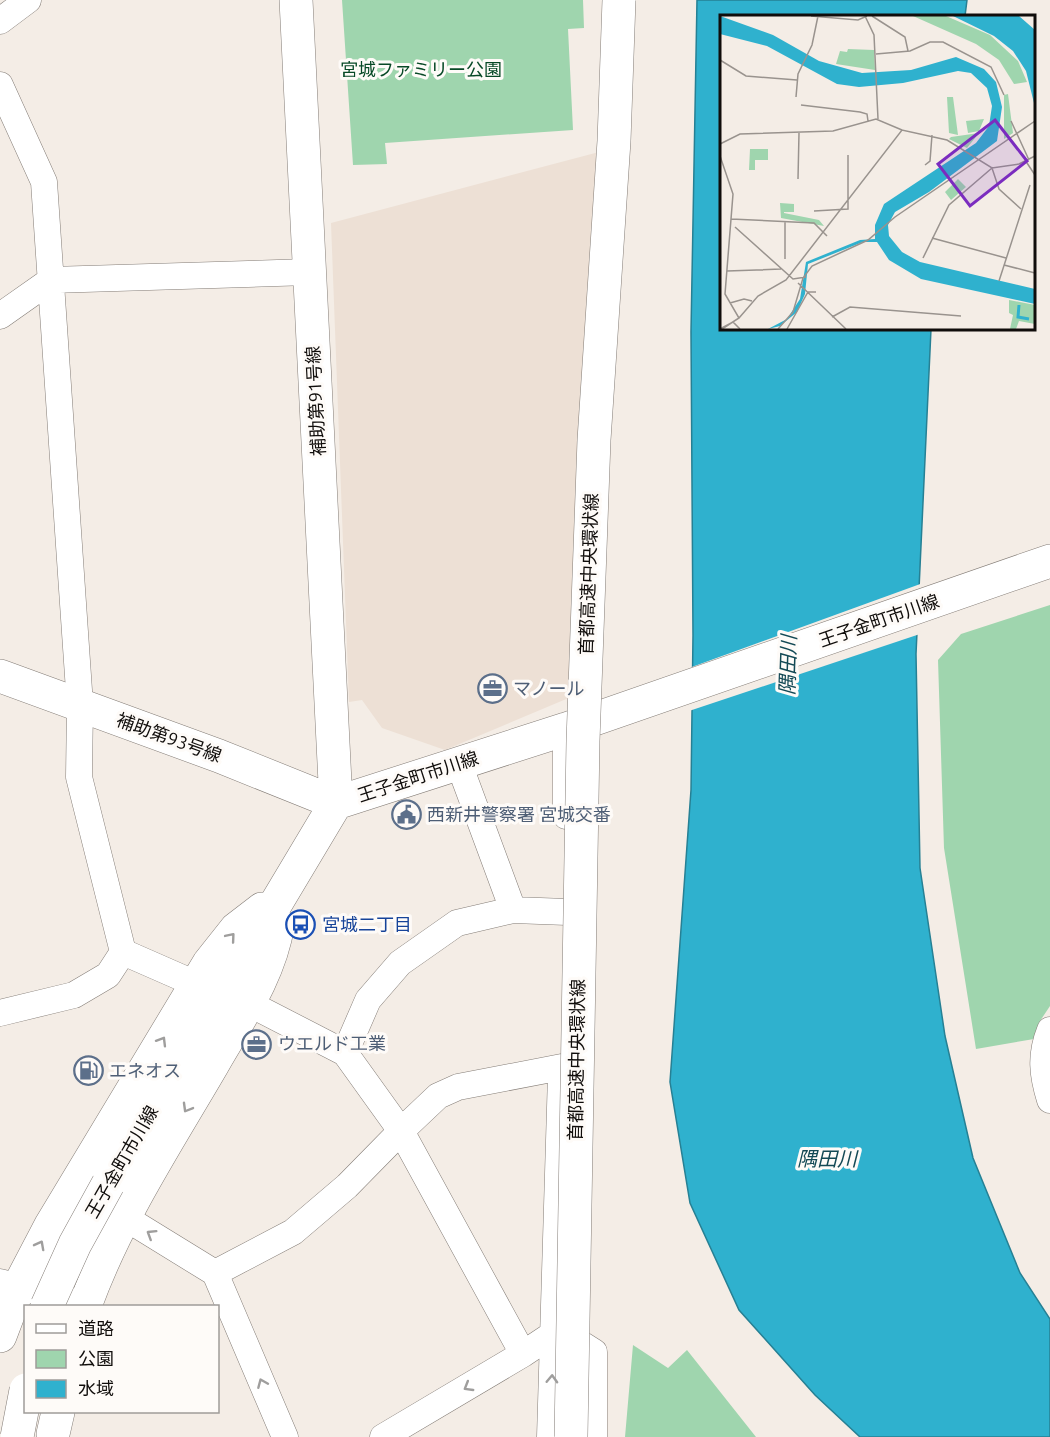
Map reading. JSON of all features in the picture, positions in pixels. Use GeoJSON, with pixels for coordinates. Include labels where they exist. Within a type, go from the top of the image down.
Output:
{"type":"FeatureCollection","features":[{"type":"Feature","properties":{"kind":"main road","name":"補助第91号線"},"geometry":{"type":"LineString","coordinates":[[296,0],[336,803]]}},
{"type":"Feature","properties":{"kind":"main road","name":"首都高速中央環状線"},"geometry":{"type":"LineString","coordinates":[[571,1437],[583,741],[594,440],[614,141],[619,0]]}},
{"type":"Feature","properties":{"kind":"main road","name":"首都高速中央環状線"},"geometry":{"type":"LineString","coordinates":[[581,1437],[596,620],[622,155],[627,0]]}},
{"type":"Feature","properties":{"kind":"main road","name":"王子金町市川線"},"geometry":{"type":"LineString","coordinates":[[47,1305],[75,1244],[108,1184],[336,803],[566,729],[1050,561]]}},
{"type":"Feature","properties":{"kind":"main road","name":"補助第93号線"},"geometry":{"type":"LineString","coordinates":[[0,676],[241,764],[336,803]]}},
{"type":"Feature","properties":{"kind":"main road"},"geometry":{"type":"LineString","coordinates":[[0,1336],[9,1284],[51,1225],[209,963],[236,929],[283,894]]}},
{"type":"Feature","properties":{"kind":"main road"},"geometry":{"type":"LineString","coordinates":[[86,1305],[104,1258],[124,1217],[248,1003],[274,947],[283,894]]}},
{"type":"Feature","properties":{"kind":"main road"},"geometry":{"type":"LineString","coordinates":[[17,1437],[24,1400]]}},
{"type":"Feature","properties":{"kind":"main road"},"geometry":{"type":"LineString","coordinates":[[0,1424],[58,1428]]}},
{"type":"Feature","properties":{"kind":"street"},"geometry":{"type":"LineString","coordinates":[[0,21],[28,0]]}},
{"type":"Feature","properties":{"kind":"street"},"geometry":{"type":"LineString","coordinates":[[0,85],[44,182],[80,705],[79,777],[123,952],[108,975],[74,995],[0,1013]]}},
{"type":"Feature","properties":{"kind":"street"},"geometry":{"type":"LineString","coordinates":[[0,316],[51,280],[309,272]]}},
{"type":"Feature","properties":{"kind":"street"},"geometry":{"type":"LineString","coordinates":[[550,1437],[567,912],[566,729]]}},
{"type":"Feature","properties":{"kind":"street"},"geometry":{"type":"LineString","coordinates":[[459,764],[513,910]]}},
{"type":"Feature","properties":{"kind":"street"},"geometry":{"type":"LineString","coordinates":[[345,1053],[368,1000],[399,963],[457,923],[513,910],[567,912]]}},
{"type":"Feature","properties":{"kind":"street"},"geometry":{"type":"LineString","coordinates":[[123,952],[196,984]]}},
{"type":"Feature","properties":{"kind":"street"},"geometry":{"type":"LineString","coordinates":[[248,1003],[345,1053],[401,1131],[523,1354]]}},
{"type":"Feature","properties":{"kind":"street"},"geometry":{"type":"LineString","coordinates":[[1050,1030],[1041,1062],[1050,1100]]}},
{"type":"Feature","properties":{"kind":"street"},"geometry":{"type":"LineString","coordinates":[[215,1273],[293,1232],[347,1186],[438,1096],[458,1086],[562,1067]]}},
{"type":"Feature","properties":{"kind":"street"},"geometry":{"type":"LineString","coordinates":[[124,1217],[215,1273],[285,1437]]}},
{"type":"Feature","properties":{"kind":"street"},"geometry":{"type":"LineString","coordinates":[[9,1284],[86,1305]]}},
{"type":"Feature","properties":{"kind":"street"},"geometry":{"type":"LineString","coordinates":[[383,1437],[553,1334],[575,1340],[594,1352],[594,1437]]}},
{"type":"Feature","properties":{"kind":"shaded area"},"geometry":{"type":"Polygon","coordinates":[[[599,152],[571,697],[445,750],[382,728],[362,700],[349,702],[331,223],[599,152]]]}},
{"type":"Feature","properties":{"kind":"green space","name":"宮城ファミリー公園"},"geometry":{"type":"Polygon","coordinates":[[[342,0],[583,0],[584,28],[568,29],[573,130],[385,143],[387,164],[353,165],[342,0]]]}},
{"type":"Feature","properties":{"kind":"green space"},"geometry":{"type":"Polygon","coordinates":[[[1050,605],[1050,1006],[1040,1021],[1034,1039],[976,1049],[944,848],[938,660],[961,634],[1050,605]]]}},
{"type":"Feature","properties":{"kind":"green space"},"geometry":{"type":"Polygon","coordinates":[[[633,1345],[668,1368],[687,1350],[756,1437],[625,1437],[633,1345]]]}},
{"type":"Feature","properties":{"kind":"water","name":"隅田川"},"geometry":{"type":"Polygon","coordinates":[[[697,0],[967,0],[965,15],[720,15],[720,330],[931,330],[916,654],[920,868],[945,1036],[973,1158],[1020,1273],[1050,1319],[1050,1437],[860,1437],[815,1395],[739,1310],[690,1203],[670,1082],[691,790],[693,635],[691,332],[697,0]]]}},
{"type":"Feature","properties":{"kind":"pier"},"geometry":{"type":"Polygon","coordinates":[[[923,583],[920,634],[689,711],[689,668],[923,583]]]}},
{"type":"Feature","properties":{"kind":"place","name":"マノール"},"geometry":{"type":"Point","coordinates":[492,689]}},
{"type":"Feature","properties":{"kind":"place","name":"西新井警察署 宮城交番"},"geometry":{"type":"Point","coordinates":[406,815]}},
{"type":"Feature","properties":{"kind":"place","name":"宮城二丁目"},"geometry":{"type":"Point","coordinates":[301,925]}},
{"type":"Feature","properties":{"kind":"place","name":"ウエルド工業"},"geometry":{"type":"Point","coordinates":[257,1044]}},
{"type":"Feature","properties":{"kind":"place","name":"エネオス"},"geometry":{"type":"Point","coordinates":[88,1071]}}]}
